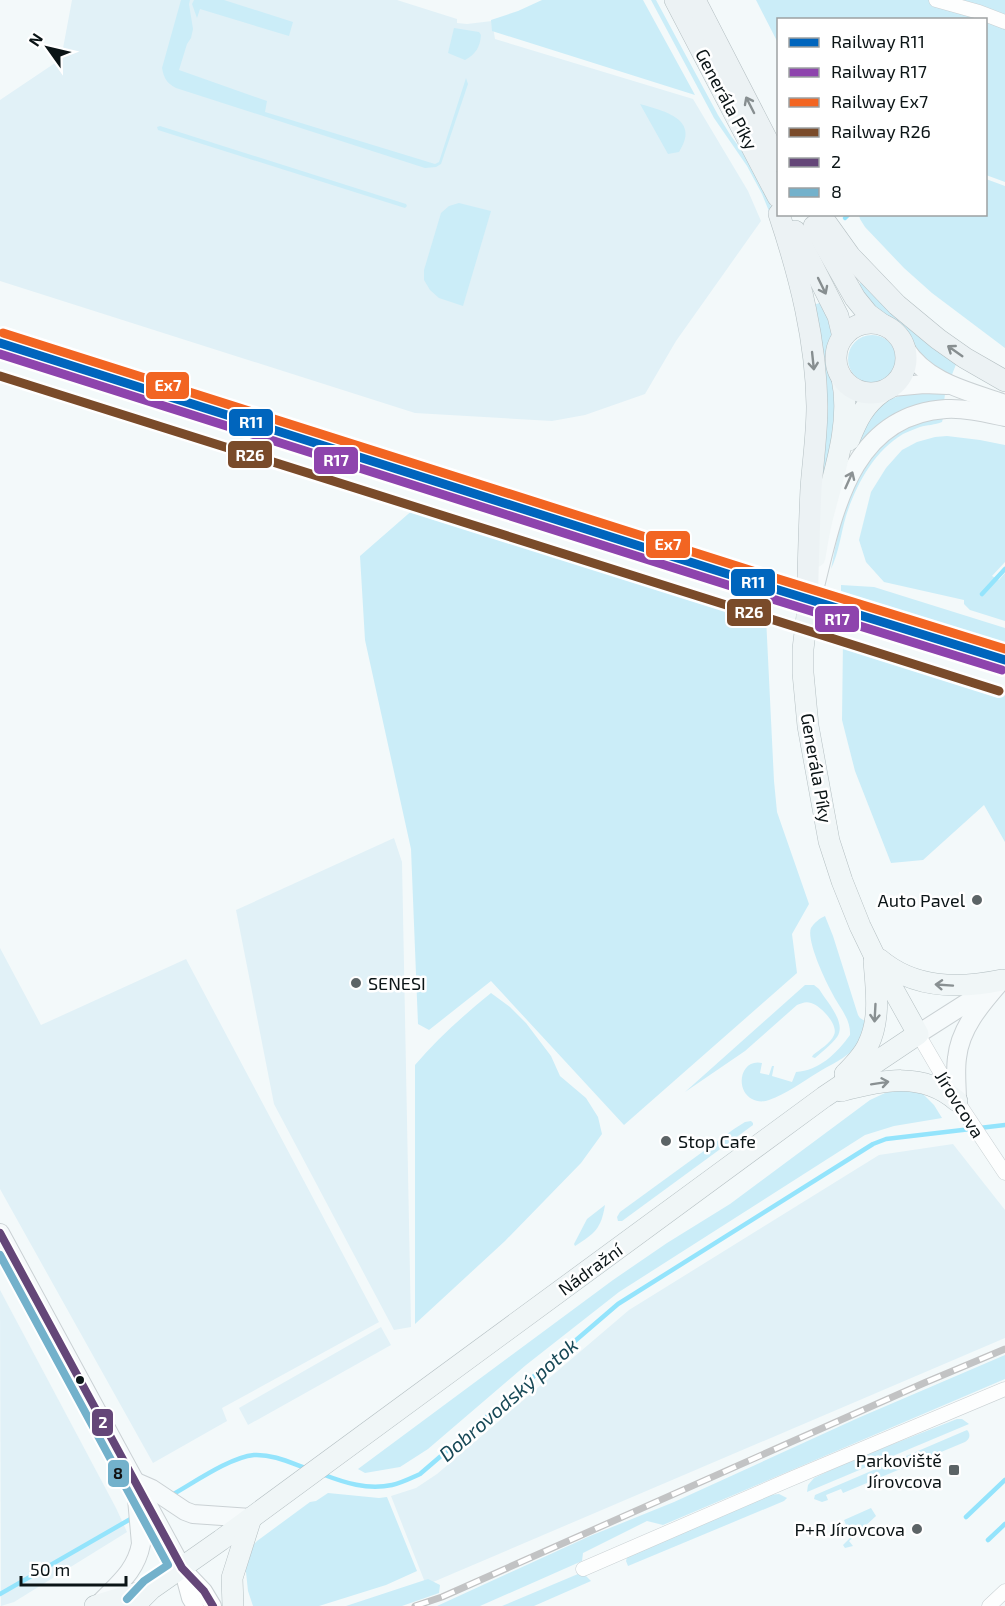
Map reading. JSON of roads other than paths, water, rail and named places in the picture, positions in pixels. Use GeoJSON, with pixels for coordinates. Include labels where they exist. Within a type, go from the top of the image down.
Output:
{"type":"FeatureCollection","features":[{"type":"Feature","properties":{"kind":"highway","name":"Generála Píky"},"geometry":{"type":"LineString","coordinates":[[680,2],[775,162],[777,185]]}},
{"type":"Feature","properties":{"kind":"highway"},"geometry":{"type":"LineString","coordinates":[[775,162],[777,188]]}},
{"type":"Feature","properties":{"kind":"highway"},"geometry":{"type":"LineString","coordinates":[[780,216],[796,267],[810,330],[815,375],[817,406],[811,486],[807,616]]}},
{"type":"Feature","properties":{"kind":"highway"},"geometry":{"type":"LineString","coordinates":[[788,216],[838,316],[843,337]]}},
{"type":"Feature","properties":{"kind":"highway"},"geometry":{"type":"LineString","coordinates":[[809,216],[855,298],[868,314],[892,330],[900,338],[905,348],[905,369],[900,379],[887,390],[870,394],[860,392],[842,378],[837,368],[838,347],[843,337],[861,325],[872,323],[883,325]]}},
{"type":"Feature","properties":{"kind":"highway"},"geometry":{"type":"LineString","coordinates":[[821,216],[850,255],[897,305],[965,358],[1005,381]]}},
{"type":"Feature","properties":{"kind":"main road"},"geometry":{"type":"LineString","coordinates":[[905,348],[912,360],[939,380],[1005,404]]}},
{"type":"Feature","properties":{"kind":"main road","name":"Generála Píky"},"geometry":{"type":"LineString","coordinates":[[842,378],[846,398],[845,421],[819,533],[803,649],[808,726],[829,841],[842,881],[874,955],[918,1034]]}},
{"type":"Feature","properties":{"kind":"main road"},"geometry":{"type":"LineString","coordinates":[[887,390],[924,384],[952,386]]}},
{"type":"Feature","properties":{"kind":"main road","name":"Generála Píky"},"geometry":{"type":"LineString","coordinates":[[831,486],[860,415],[869,402],[887,390]]}},
{"type":"Feature","properties":{"kind":"main road"},"geometry":{"type":"LineString","coordinates":[[807,616],[831,525],[843,491],[863,452],[874,440],[887,428],[922,412],[947,409],[977,411],[1005,417]]}},
{"type":"Feature","properties":{"kind":"main road"},"geometry":{"type":"LineString","coordinates":[[874,955],[898,973],[932,984],[964,986],[1004,980]]}},
{"type":"Feature","properties":{"kind":"main road"},"geometry":{"type":"LineString","coordinates":[[824,1097],[859,1060],[872,1036],[876,1017],[874,955]]}},
{"type":"Feature","properties":{"kind":"main road"},"geometry":{"type":"LineString","coordinates":[[957,1101],[957,1058],[963,1035],[979,1007],[1004,980]]}},
{"type":"Feature","properties":{"kind":"main road","name":"Nádražní"},"geometry":{"type":"LineString","coordinates":[[151,1589],[291,1489],[824,1097],[1004,980]]}},
{"type":"Feature","properties":{"kind":"main road"},"geometry":{"type":"LineString","coordinates":[[824,1097],[863,1086],[906,1080],[932,1085],[957,1101]]}},
{"type":"Feature","properties":{"kind":"main road"},"geometry":{"type":"LineString","coordinates":[[0,1233],[141,1491],[146,1521],[133,1567],[93,1605]]}},
{"type":"Feature","properties":{"kind":"main road"},"geometry":{"type":"LineString","coordinates":[[141,1491],[193,1514],[251,1518],[232,1578],[233,1606]]}},
{"type":"Feature","properties":{"kind":"main road"},"geometry":{"type":"LineString","coordinates":[[146,1521],[182,1568]]}},
{"type":"Feature","properties":{"kind":"main road"},"geometry":{"type":"LineString","coordinates":[[93,1605],[151,1589]]}},
{"type":"Feature","properties":{"kind":"main road"},"geometry":{"type":"LineString","coordinates":[[134,1606],[151,1589]]}},
{"type":"Feature","properties":{"kind":"street"},"geometry":{"type":"LineString","coordinates":[[936,0],[1005,22]]}},
{"type":"Feature","properties":{"kind":"street","name":"Jírovcova"},"geometry":{"type":"LineString","coordinates":[[918,1034],[957,1101],[1005,1173]]}},
{"type":"Feature","properties":{"kind":"street"},"geometry":{"type":"LineString","coordinates":[[583,1569],[1005,1389]]}},
{"type":"Feature","properties":{"kind":"street"},"geometry":{"type":"LineString","coordinates":[[182,1568],[190,1598],[195,1606]]}},
{"type":"Feature","properties":{"kind":"street"},"geometry":{"type":"LineString","coordinates":[[182,1568],[204,1591],[213,1606]]}},
{"type":"Feature","properties":{"kind":"street"},"geometry":{"type":"LineString","coordinates":[[989,1606],[1005,1591]]}},
{"type":"Feature","properties":{"kind":"waterway"},"geometry":{"type":"LineString","coordinates":[[982,594],[1005,569]]}},
{"type":"Feature","properties":{"kind":"waterway","name":"Dobrovodský potok"},"geometry":{"type":"LineString","coordinates":[[322,1474],[348,1483],[374,1487],[395,1484],[420,1474],[618,1304],[873,1144],[886,1139],[1005,1125]]}},
{"type":"Feature","properties":{"kind":"waterway","name":"Dobrovodský potok"},"geometry":{"type":"LineString","coordinates":[[170,1496],[223,1466],[254,1455],[282,1459],[308,1469]]}},
{"type":"Feature","properties":{"kind":"waterway"},"geometry":{"type":"LineString","coordinates":[[966,1517],[1005,1480]]}},
{"type":"Feature","properties":{"kind":"waterway","name":"Dobrovodský potok"},"geometry":{"type":"LineString","coordinates":[[0,1594],[134,1517]]}},
{"type":"Feature","properties":{"kind":"waterway"},"geometry":{"type":"LineString","coordinates":[[988,1540],[1005,1524]]}},
{"type":"Feature","properties":{"kind":"railway"},"geometry":{"type":"LineString","coordinates":[[415,1606],[442,1597],[1005,1349]]}},
{"type":"Feature","properties":{"kind":"rail line","name":"Ex7"},"geometry":{"type":"LineString","coordinates":[[3,333],[1005,649]]}},
{"type":"Feature","properties":{"kind":"rail line","name":"R11"},"geometry":{"type":"LineString","coordinates":[[0,343],[1005,660]]}},
{"type":"Feature","properties":{"kind":"rail line","name":"R17"},"geometry":{"type":"LineString","coordinates":[[0,354],[1002,670]]}},
{"type":"Feature","properties":{"kind":"rail line","name":"R26"},"geometry":{"type":"LineString","coordinates":[[0,376],[999,691]]}},
{"type":"Feature","properties":{"kind":"place","name":"Auto Pavel"},"geometry":{"type":"Point","coordinates":[977,900]}},
{"type":"Feature","properties":{"kind":"place","name":"SENESI"},"geometry":{"type":"Point","coordinates":[356,983]}},
{"type":"Feature","properties":{"kind":"place","name":"Stop Cafe"},"geometry":{"type":"Point","coordinates":[666,1141]}},
{"type":"Feature","properties":{"kind":"place","name":"Parkoviště Jírovcova"},"geometry":{"type":"Point","coordinates":[954,1470]}},
{"type":"Feature","properties":{"kind":"place","name":"P+R Jírovcova"},"geometry":{"type":"Point","coordinates":[917,1529]}}]}
